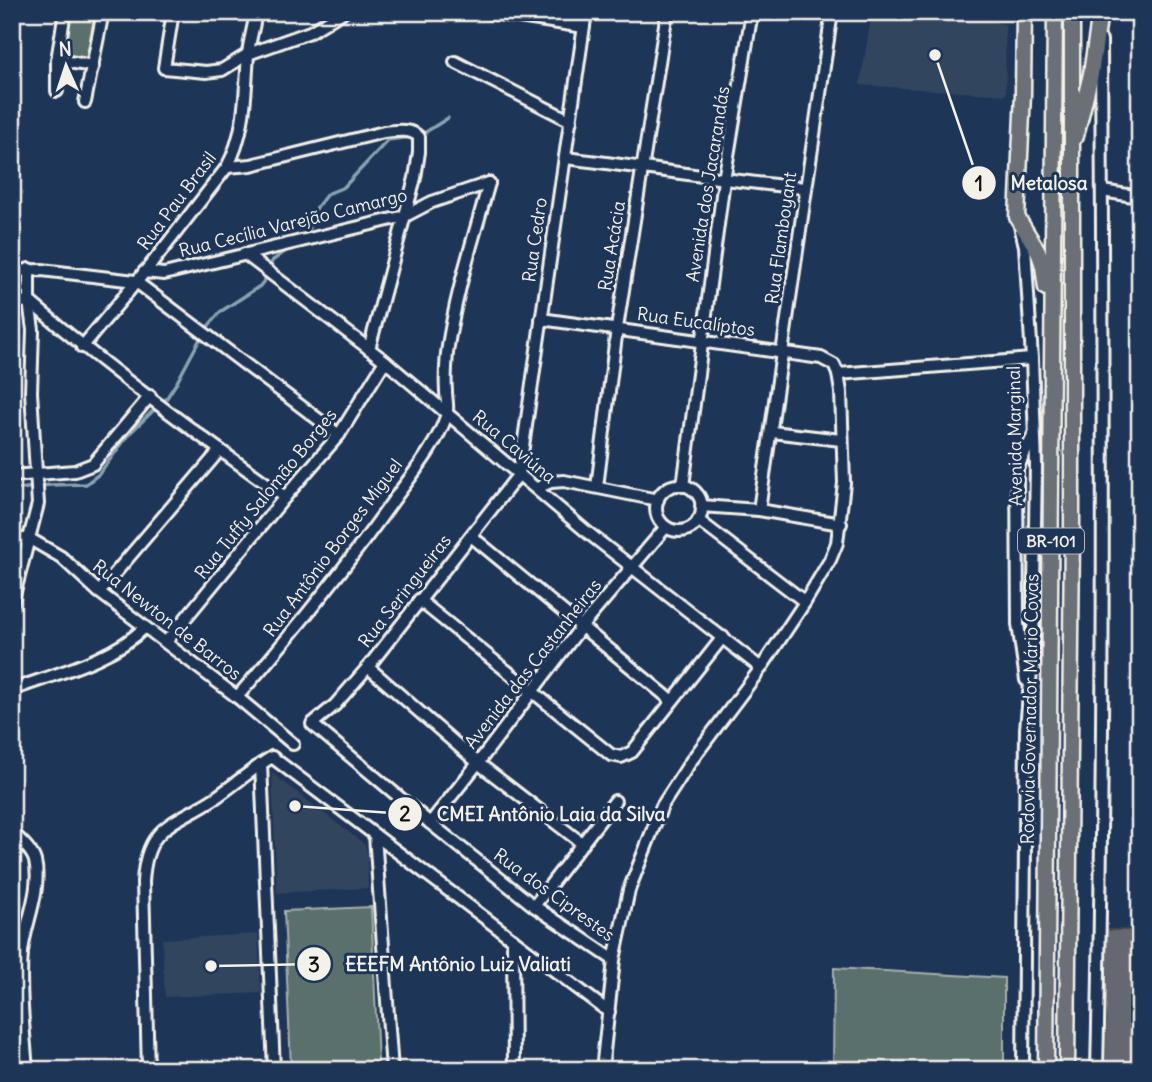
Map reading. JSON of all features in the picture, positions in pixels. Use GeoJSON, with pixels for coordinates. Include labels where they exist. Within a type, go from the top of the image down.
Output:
{"type":"FeatureCollection","features":[{"type":"Feature","properties":{"kind":"main road","name":"Avenida Marginal"},"geometry":{"type":"LineString","coordinates":[[1017,217],[1024,12]]}},
{"type":"Feature","properties":{"kind":"main road","name":"Rodovia Governador Mário Covas"},"geometry":{"type":"LineString","coordinates":[[1045,1070],[1055,12]]}},
{"type":"Feature","properties":{"kind":"main road","name":"BR-101"},"geometry":{"type":"LineString","coordinates":[[1067,1070],[1072,547],[1072,12]]}},
{"type":"Feature","properties":{"kind":"main road"},"geometry":{"type":"LineString","coordinates":[[1072,151],[1091,74],[1100,12]]}},
{"type":"Feature","properties":{"kind":"main road"},"geometry":{"type":"LineString","coordinates":[[1017,217],[1038,251],[1043,266],[1053,331]]}},
{"type":"Feature","properties":{"kind":"street"},"geometry":{"type":"LineString","coordinates":[[57,91],[57,60],[65,12]]}},
{"type":"Feature","properties":{"kind":"street"},"geometry":{"type":"LineString","coordinates":[[85,102],[103,12]]}},
{"type":"Feature","properties":{"kind":"street"},"geometry":{"type":"LineString","coordinates":[[173,12],[164,68],[216,71],[248,54],[310,32],[343,12]]}},
{"type":"Feature","properties":{"kind":"street","name":"Rua Pau Brasil"},"geometry":{"type":"LineString","coordinates":[[82,347],[227,167],[239,140],[247,93],[248,54],[256,12]]}},
{"type":"Feature","properties":{"kind":"street"},"geometry":{"type":"LineString","coordinates":[[485,12],[584,27]]}},
{"type":"Feature","properties":{"kind":"street","name":"Rua Cedro"},"geometry":{"type":"LineString","coordinates":[[519,474],[586,12]]}},
{"type":"Feature","properties":{"kind":"street","name":"Rua Acácia"},"geometry":{"type":"LineString","coordinates":[[597,487],[617,328],[667,12]]}},
{"type":"Feature","properties":{"kind":"street","name":"Avenida dos Jacarandás"},"geometry":{"type":"LineString","coordinates":[[683,486],[724,180],[752,12]]}},
{"type":"Feature","properties":{"kind":"street","name":"Rua Flamboyant"},"geometry":{"type":"LineString","coordinates":[[759,510],[832,12]]}},
{"type":"Feature","properties":{"kind":"street"},"geometry":{"type":"LineString","coordinates":[[1097,1070],[1101,900],[1100,12]]}},
{"type":"Feature","properties":{"kind":"street"},"geometry":{"type":"LineString","coordinates":[[57,60],[93,66]]}},
{"type":"Feature","properties":{"kind":"street"},"geometry":{"type":"LineString","coordinates":[[454,62],[571,121]]}},
{"type":"Feature","properties":{"kind":"street"},"geometry":{"type":"LineString","coordinates":[[227,167],[251,165],[384,132],[399,130],[415,133],[419,137],[419,152],[405,216],[369,349]]}},
{"type":"Feature","properties":{"kind":"street"},"geometry":{"type":"LineString","coordinates":[[565,158],[724,180],[806,188]]}},
{"type":"Feature","properties":{"kind":"street","name":"Rua Cecília Varejão Camargo"},"geometry":{"type":"LineString","coordinates":[[144,272],[164,274],[405,216],[432,202],[489,183],[455,306],[447,355],[447,414]]}},
{"type":"Feature","properties":{"kind":"street"},"geometry":{"type":"LineString","coordinates":[[1102,191],[1140,197]]}},
{"type":"Feature","properties":{"kind":"street","name":"Avenida Marginal"},"geometry":{"type":"LineString","coordinates":[[1017,217],[1025,246],[1035,432],[1034,647],[1026,729],[1023,1070]]}},
{"type":"Feature","properties":{"kind":"street","name":"Rua Caviúna"},"geometry":{"type":"LineString","coordinates":[[245,254],[385,361],[587,532],[761,668]]}},
{"type":"Feature","properties":{"kind":"street"},"geometry":{"type":"LineString","coordinates":[[12,603],[38,505],[31,392],[33,330],[29,269]]}},
{"type":"Feature","properties":{"kind":"street"},"geometry":{"type":"LineString","coordinates":[[12,271],[29,269],[135,281],[339,435]]}},
{"type":"Feature","properties":{"kind":"street"},"geometry":{"type":"LineString","coordinates":[[12,303],[29,301],[82,347],[150,396],[192,432],[285,497]]}},
{"type":"Feature","properties":{"kind":"street","name":"Rua Eucalíptos"},"geometry":{"type":"LineString","coordinates":[[541,318],[782,352],[828,361],[834,365],[838,374]]}},
{"type":"Feature","properties":{"kind":"street"},"geometry":{"type":"LineString","coordinates":[[602,1070],[614,960],[629,890],[662,806],[691,761],[761,668],[830,560],[837,543],[844,483],[838,374],[1032,359]]}},
{"type":"Feature","properties":{"kind":"street","name":"Rua Tuffy Salomão Borges"},"geometry":{"type":"LineString","coordinates":[[166,642],[339,435],[385,361]]}},
{"type":"Feature","properties":{"kind":"street"},"geometry":{"type":"LineString","coordinates":[[12,476],[37,483],[93,464],[150,396]]}},
{"type":"Feature","properties":{"kind":"street","name":"Rua Antônio Borges Miguel"},"geometry":{"type":"LineString","coordinates":[[237,697],[292,635],[374,527],[425,457],[447,414]]}},
{"type":"Feature","properties":{"kind":"street"},"geometry":{"type":"LineString","coordinates":[[772,432],[841,440]]}},
{"type":"Feature","properties":{"kind":"street"},"geometry":{"type":"LineString","coordinates":[[1028,696],[1018,624],[1017,469],[1035,432]]}},
{"type":"Feature","properties":{"kind":"street"},"geometry":{"type":"LineString","coordinates":[[99,592],[220,450]]}},
{"type":"Feature","properties":{"kind":"street","name":"Rua Seringueiras"},"geometry":{"type":"LineString","coordinates":[[312,724],[335,705],[368,667],[519,474]]}},
{"type":"Feature","properties":{"kind":"street"},"geometry":{"type":"LineString","coordinates":[[537,488],[551,482],[564,481],[658,500]]}},
{"type":"Feature","properties":{"kind":"street"},"geometry":{"type":"LineString","coordinates":[[683,486],[696,493],[701,506],[698,520],[693,526],[680,531],[666,527],[657,514],[658,500],[668,488],[683,486]]}},
{"type":"Feature","properties":{"kind":"street"},"geometry":{"type":"LineString","coordinates":[[701,506],[759,510],[841,524]]}},
{"type":"Feature","properties":{"kind":"street"},"geometry":{"type":"LineString","coordinates":[[698,520],[805,601]]}},
{"type":"Feature","properties":{"kind":"street","name":"Avenida das Castanheiras"},"geometry":{"type":"LineString","coordinates":[[429,823],[581,627],[666,527]]}},
{"type":"Feature","properties":{"kind":"street"},"geometry":{"type":"LineString","coordinates":[[471,536],[671,701]]}},
{"type":"Feature","properties":{"kind":"street","name":"Rua Newton de Barros"},"geometry":{"type":"LineString","coordinates":[[12,540],[30,540],[61,557],[99,592],[237,697],[293,744]]}},
{"type":"Feature","properties":{"kind":"street"},"geometry":{"type":"LineString","coordinates":[[419,600],[611,755],[621,757],[632,752],[723,637]]}},
{"type":"Feature","properties":{"kind":"street"},"geometry":{"type":"LineString","coordinates":[[12,690],[109,652],[131,640],[144,628]]}},
{"type":"Feature","properties":{"kind":"street"},"geometry":{"type":"LineString","coordinates":[[368,667],[478,763],[583,844]]}},
{"type":"Feature","properties":{"kind":"street","name":"Rua dos Ciprestes"},"geometry":{"type":"LineString","coordinates":[[312,724],[429,823],[534,906],[614,960]]}},
{"type":"Feature","properties":{"kind":"street"},"geometry":{"type":"LineString","coordinates":[[148,1070],[143,881],[147,852],[159,832],[214,799],[272,757],[609,1012]]}},
{"type":"Feature","properties":{"kind":"street"},"geometry":{"type":"LineString","coordinates":[[261,764],[274,1070]]}},
{"type":"Feature","properties":{"kind":"street"},"geometry":{"type":"LineString","coordinates":[[534,906],[615,801]]}},
{"type":"Feature","properties":{"kind":"street"},"geometry":{"type":"LineString","coordinates":[[12,832],[32,853],[35,863],[35,886],[22,949],[21,974],[27,1070]]}},
{"type":"Feature","properties":{"kind":"street"},"geometry":{"type":"LineString","coordinates":[[376,835],[392,1070]]}},
{"type":"Feature","properties":{"kind":"street"},"geometry":{"type":"LineString","coordinates":[[513,939],[514,1070]]}},
{"type":"Feature","properties":{"kind":"shaded area"},"geometry":{"type":"Polygon","coordinates":[[[872,12],[957,12],[1005,25],[1006,95],[860,85],[872,12]]]}},
{"type":"Feature","properties":{"kind":"shaded area"},"geometry":{"type":"Polygon","coordinates":[[[272,773],[364,844],[367,850],[368,888],[277,893],[272,773]]]}},
{"type":"Feature","properties":{"kind":"shaded area"},"geometry":{"type":"Polygon","coordinates":[[[258,934],[261,993],[165,997],[162,939],[258,934]]]}},
{"type":"Feature","properties":{"kind":"green space"},"geometry":{"type":"Polygon","coordinates":[[[68,12],[95,12],[86,60],[60,56],[68,12]]]}},
{"type":"Feature","properties":{"kind":"green space"},"geometry":{"type":"Polygon","coordinates":[[[371,907],[378,1063],[291,1067],[284,911],[371,907]]]}},
{"type":"Feature","properties":{"kind":"green space"},"geometry":{"type":"Polygon","coordinates":[[[834,968],[1004,978],[1004,1070],[833,1070],[834,968]]]}},
{"type":"Feature","properties":{"kind":"building"},"geometry":{"type":"Polygon","coordinates":[[[1107,930],[1140,930],[1140,1070],[1105,1070],[1107,930]]]}},
{"type":"Feature","properties":{"kind":"waterway"},"geometry":{"type":"LineString","coordinates":[[421,135],[448,118]]}},
{"type":"Feature","properties":{"kind":"waterway"},"geometry":{"type":"LineString","coordinates":[[303,236],[309,229],[317,207],[327,194],[344,187],[388,140],[412,137]]}},
{"type":"Feature","properties":{"kind":"waterway"},"geometry":{"type":"LineString","coordinates":[[269,270],[272,261],[290,248]]}},
{"type":"Feature","properties":{"kind":"waterway"},"geometry":{"type":"LineString","coordinates":[[205,330],[220,312],[260,286],[267,277]]}},
{"type":"Feature","properties":{"kind":"waterway"},"geometry":{"type":"LineString","coordinates":[[166,399],[201,337]]}},
{"type":"Feature","properties":{"kind":"waterway"},"geometry":{"type":"LineString","coordinates":[[12,490],[86,484],[99,474],[130,433],[157,407]]}},
{"type":"Feature","properties":{"kind":"place","name":"Metalosa"},"geometry":{"type":"Point","coordinates":[935,55]}},
{"type":"Feature","properties":{"kind":"place","name":"CMEI Antônio Laia da Silva"},"geometry":{"type":"Point","coordinates":[295,806]}},
{"type":"Feature","properties":{"kind":"place","name":"EEEFM Antônio Luiz Valiati"},"geometry":{"type":"Point","coordinates":[211,966]}}]}
